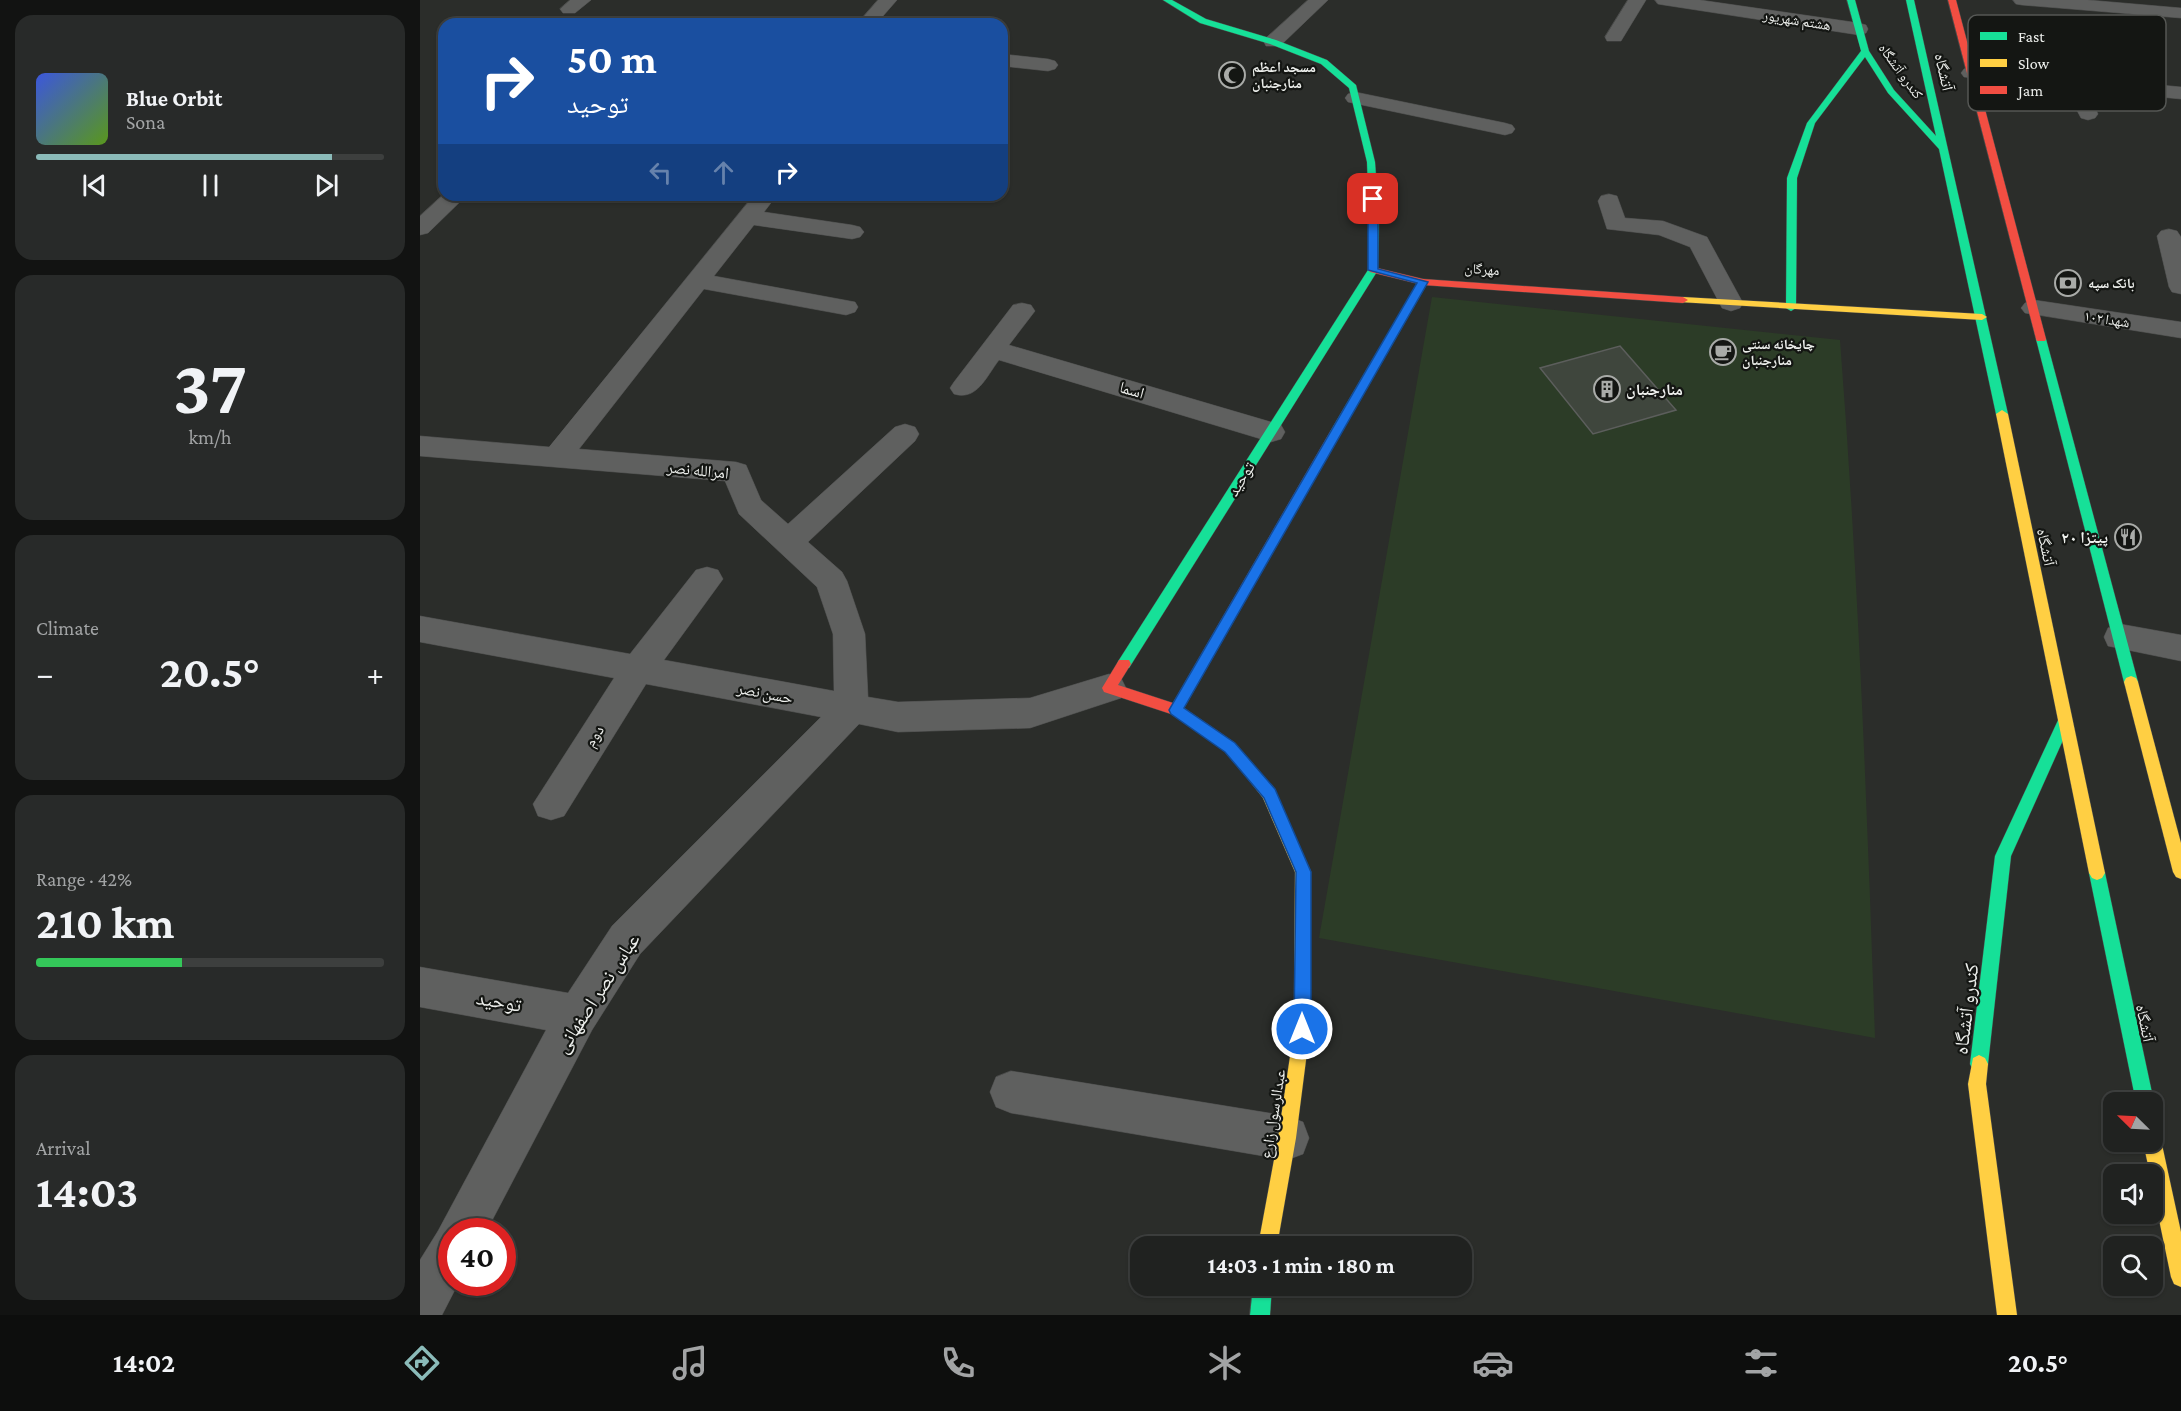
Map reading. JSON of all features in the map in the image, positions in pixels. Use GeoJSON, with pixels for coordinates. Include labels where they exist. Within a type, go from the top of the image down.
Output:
{"type":"FeatureCollection","features":[{"type":"Feature","properties":{"kind":"main road"},"geometry":{"type":"LineString","coordinates":[[1167,0],[1203,21],[1273,42],[1324,62],[1353,87],[1371,162],[1374,217],[1373,270]]}},
{"type":"Feature","properties":{"kind":"main road","name":"کندرو آتشگاه"},"geometry":{"type":"LineString","coordinates":[[1851,0],[1865,51],[1892,91],[1945,151]]}},
{"type":"Feature","properties":{"kind":"main road","name":"آتشگاه"},"geometry":{"type":"LineString","coordinates":[[1910,0],[1982,317],[2143,1092]]}},
{"type":"Feature","properties":{"kind":"main road","name":"آتشگاه"},"geometry":{"type":"LineString","coordinates":[[1952,0],[1968,61]]}},
{"type":"Feature","properties":{"kind":"main road"},"geometry":{"type":"LineString","coordinates":[[1791,308],[1792,178],[1811,123],[1865,51]]}},
{"type":"Feature","properties":{"kind":"main road","name":"آتشگاه"},"geometry":{"type":"LineString","coordinates":[[1981,111],[2181,872]]}},
{"type":"Feature","properties":{"kind":"main road","name":"مهرگان"},"geometry":{"type":"LineString","coordinates":[[1373,270],[1423,282],[1791,308],[1982,317]]}},
{"type":"Feature","properties":{"kind":"main road","name":"توحید"},"geometry":{"type":"LineString","coordinates":[[1109,688],[1373,270]]}},
{"type":"Feature","properties":{"kind":"main road"},"geometry":{"type":"LineString","coordinates":[[1176,710],[1423,282]]}},
{"type":"Feature","properties":{"kind":"main road","name":"عبدالرسول زارع"},"geometry":{"type":"LineString","coordinates":[[1109,688],[1176,710],[1230,747],[1269,794],[1303,872],[1302,1029],[1287,1138],[1270,1236]]}},
{"type":"Feature","properties":{"kind":"main road","name":"کندرو آتشگاه"},"geometry":{"type":"LineString","coordinates":[[2007,1315],[1977,1084],[2003,856],[2065,720]]}},
{"type":"Feature","properties":{"kind":"main road"},"geometry":{"type":"LineString","coordinates":[[2155,1152],[2181,1277]]}},
{"type":"Feature","properties":{"kind":"main road"},"geometry":{"type":"LineString","coordinates":[[1260,1315],[1262,1296]]}},
{"type":"Feature","properties":{"kind":"street"},"geometry":{"type":"LineString","coordinates":[[872,18],[888,0]]}},
{"type":"Feature","properties":{"kind":"street"},"geometry":{"type":"LineString","coordinates":[[1273,42],[1319,0]]}},
{"type":"Feature","properties":{"kind":"street"},"geometry":{"type":"LineString","coordinates":[[1614,37],[1637,0]]}},
{"type":"Feature","properties":{"kind":"street","name":"هشتم شهریور"},"geometry":{"type":"LineString","coordinates":[[1665,0],[1859,29]]}},
{"type":"Feature","properties":{"kind":"street"},"geometry":{"type":"LineString","coordinates":[[2022,0],[2181,13]]}},
{"type":"Feature","properties":{"kind":"street"},"geometry":{"type":"LineString","coordinates":[[1008,61],[1048,65]]}},
{"type":"Feature","properties":{"kind":"street"},"geometry":{"type":"LineString","coordinates":[[2166,92],[2181,93]]}},
{"type":"Feature","properties":{"kind":"street"},"geometry":{"type":"LineString","coordinates":[[1355,98],[1505,129]]}},
{"type":"Feature","properties":{"kind":"street"},"geometry":{"type":"LineString","coordinates":[[420,228],[449,201]]}},
{"type":"Feature","properties":{"kind":"street"},"geometry":{"type":"LineString","coordinates":[[556,458],[761,201]]}},
{"type":"Feature","properties":{"kind":"street"},"geometry":{"type":"LineString","coordinates":[[1609,201],[1615,224],[1663,228],[1699,242],[1731,303]]}},
{"type":"Feature","properties":{"kind":"street"},"geometry":{"type":"LineString","coordinates":[[748,217],[852,232]]}},
{"type":"Feature","properties":{"kind":"street"},"geometry":{"type":"LineString","coordinates":[[2169,236],[2181,287]]}},
{"type":"Feature","properties":{"kind":"street"},"geometry":{"type":"LineString","coordinates":[[697,280],[846,307]]}},
{"type":"Feature","properties":{"kind":"street","name":"شهدا ۱۰۲"},"geometry":{"type":"LineString","coordinates":[[2034,308],[2181,330]]}},
{"type":"Feature","properties":{"kind":"street"},"geometry":{"type":"LineString","coordinates":[[963,388],[1022,311]]}},
{"type":"Feature","properties":{"kind":"street","name":"اسما"},"geometry":{"type":"LineString","coordinates":[[992,349],[1271,432]]}},
{"type":"Feature","properties":{"kind":"street"},"geometry":{"type":"LineString","coordinates":[[788,542],[905,434]]}},
{"type":"Feature","properties":{"kind":"street","name":"امرالله نصر"},"geometry":{"type":"LineString","coordinates":[[420,446],[736,472],[749,506],[831,581],[849,634],[852,709]]}},
{"type":"Feature","properties":{"kind":"street","name":"دوم"},"geometry":{"type":"LineString","coordinates":[[551,804],[638,669],[707,579]]}},
{"type":"Feature","properties":{"kind":"street","name":"حسن نصر"},"geometry":{"type":"LineString","coordinates":[[420,629],[898,717],[1030,713],[1109,688]]}},
{"type":"Feature","properties":{"kind":"street"},"geometry":{"type":"LineString","coordinates":[[2120,637],[2181,648]]}},
{"type":"Feature","properties":{"kind":"street","name":"عباس نصر اصفهانی"},"geometry":{"type":"LineString","coordinates":[[469,1218],[578,1015],[626,940],[852,709]]}},
{"type":"Feature","properties":{"kind":"street","name":"توحید"},"geometry":{"type":"LineString","coordinates":[[420,987],[578,1015]]}},
{"type":"Feature","properties":{"kind":"street"},"geometry":{"type":"LineString","coordinates":[[1011,1092],[1287,1138]]}},
{"type":"Feature","properties":{"kind":"street"},"geometry":{"type":"LineString","coordinates":[[420,1307],[438,1274]]}},
{"type":"Feature","properties":{"kind":"green space"},"geometry":{"type":"Polygon","coordinates":[[[1432,297],[1840,340],[1857,601],[1875,1038],[1319,938],[1432,297]]]}},
{"type":"Feature","properties":{"kind":"building","name":"منارجنبان"},"geometry":{"type":"Polygon","coordinates":[[[1620,346],[1676,410],[1593,434],[1540,368],[1620,346]]]}},
{"type":"Feature","properties":{"kind":"traffic: fast"},"geometry":{"type":"LineString","coordinates":[[1167,0],[1203,21],[1273,42],[1324,62],[1353,87],[1371,162],[1374,217],[1373,270]]}},
{"type":"Feature","properties":{"kind":"traffic: fast"},"geometry":{"type":"LineString","coordinates":[[1851,0],[1865,51],[1891,91],[1945,151]]}},
{"type":"Feature","properties":{"kind":"traffic: fast"},"geometry":{"type":"LineString","coordinates":[[1910,0],[2002,414]]}},
{"type":"Feature","properties":{"kind":"traffic: fast"},"geometry":{"type":"LineString","coordinates":[[1791,308],[1792,178],[1811,123],[1865,51]]}},
{"type":"Feature","properties":{"kind":"traffic: fast"},"geometry":{"type":"LineString","coordinates":[[1124,664],[1373,270]]}},
{"type":"Feature","properties":{"kind":"traffic: fast"},"geometry":{"type":"LineString","coordinates":[[1336,432],[1423,282]]}},
{"type":"Feature","properties":{"kind":"traffic: fast"},"geometry":{"type":"LineString","coordinates":[[2041,339],[2131,682]]}},
{"type":"Feature","properties":{"kind":"traffic: fast"},"geometry":{"type":"LineString","coordinates":[[1979,1064],[2003,856],[2065,720]]}},
{"type":"Feature","properties":{"kind":"traffic: fast"},"geometry":{"type":"LineString","coordinates":[[2097,873],[2143,1092]]}},
{"type":"Feature","properties":{"kind":"traffic: fast"},"geometry":{"type":"LineString","coordinates":[[1260,1315],[1262,1296]]}},
{"type":"Feature","properties":{"kind":"traffic: slow"},"geometry":{"type":"LineString","coordinates":[[1683,300],[1982,317]]}},
{"type":"Feature","properties":{"kind":"traffic: slow"},"geometry":{"type":"LineString","coordinates":[[2002,414],[2097,873]]}},
{"type":"Feature","properties":{"kind":"traffic: slow"},"geometry":{"type":"LineString","coordinates":[[2131,682],[2181,872]]}},
{"type":"Feature","properties":{"kind":"traffic: slow"},"geometry":{"type":"LineString","coordinates":[[1240,760],[1269,794],[1303,872],[1302,1029],[1287,1138],[1270,1236]]}},
{"type":"Feature","properties":{"kind":"traffic: slow"},"geometry":{"type":"LineString","coordinates":[[1979,1064],[1977,1084],[2007,1315]]}},
{"type":"Feature","properties":{"kind":"traffic: slow"},"geometry":{"type":"LineString","coordinates":[[2155,1152],[2181,1277]]}},
{"type":"Feature","properties":{"kind":"traffic: jam"},"geometry":{"type":"LineString","coordinates":[[1952,0],[1968,61]]}},
{"type":"Feature","properties":{"kind":"traffic: jam"},"geometry":{"type":"LineString","coordinates":[[1981,111],[2041,339]]}},
{"type":"Feature","properties":{"kind":"traffic: jam"},"geometry":{"type":"LineString","coordinates":[[1373,270],[1423,282],[1683,300]]}},
{"type":"Feature","properties":{"kind":"traffic: jam"},"geometry":{"type":"LineString","coordinates":[[1176,710],[1336,432]]}},
{"type":"Feature","properties":{"kind":"traffic: jam"},"geometry":{"type":"LineString","coordinates":[[1124,664],[1109,688],[1176,710],[1230,747],[1240,760]]}},
{"type":"Feature","properties":{"kind":"place","name":"مسجد اعظم منارجنبان"},"geometry":{"type":"Point","coordinates":[1232,75]}},
{"type":"Feature","properties":{"kind":"place","name":"بانک سپه"},"geometry":{"type":"Point","coordinates":[2068,283]}},
{"type":"Feature","properties":{"kind":"place","name":"چایخانه سنتی منارجنبان"},"geometry":{"type":"Point","coordinates":[1723,352]}},
{"type":"Feature","properties":{"kind":"place","name":"منارجنبان"},"geometry":{"type":"Point","coordinates":[1607,389]}},
{"type":"Feature","properties":{"kind":"place","name":"پیتزا ۲۰"},"geometry":{"type":"Point","coordinates":[2128,537]}},
{"type":"Feature","properties":{"kind":"route"},"geometry":{"type":"LineString","coordinates":[[1302,1029],[1303,872],[1269,794],[1230,747],[1176,710],[1423,282],[1373,270],[1373,199]]}}]}
